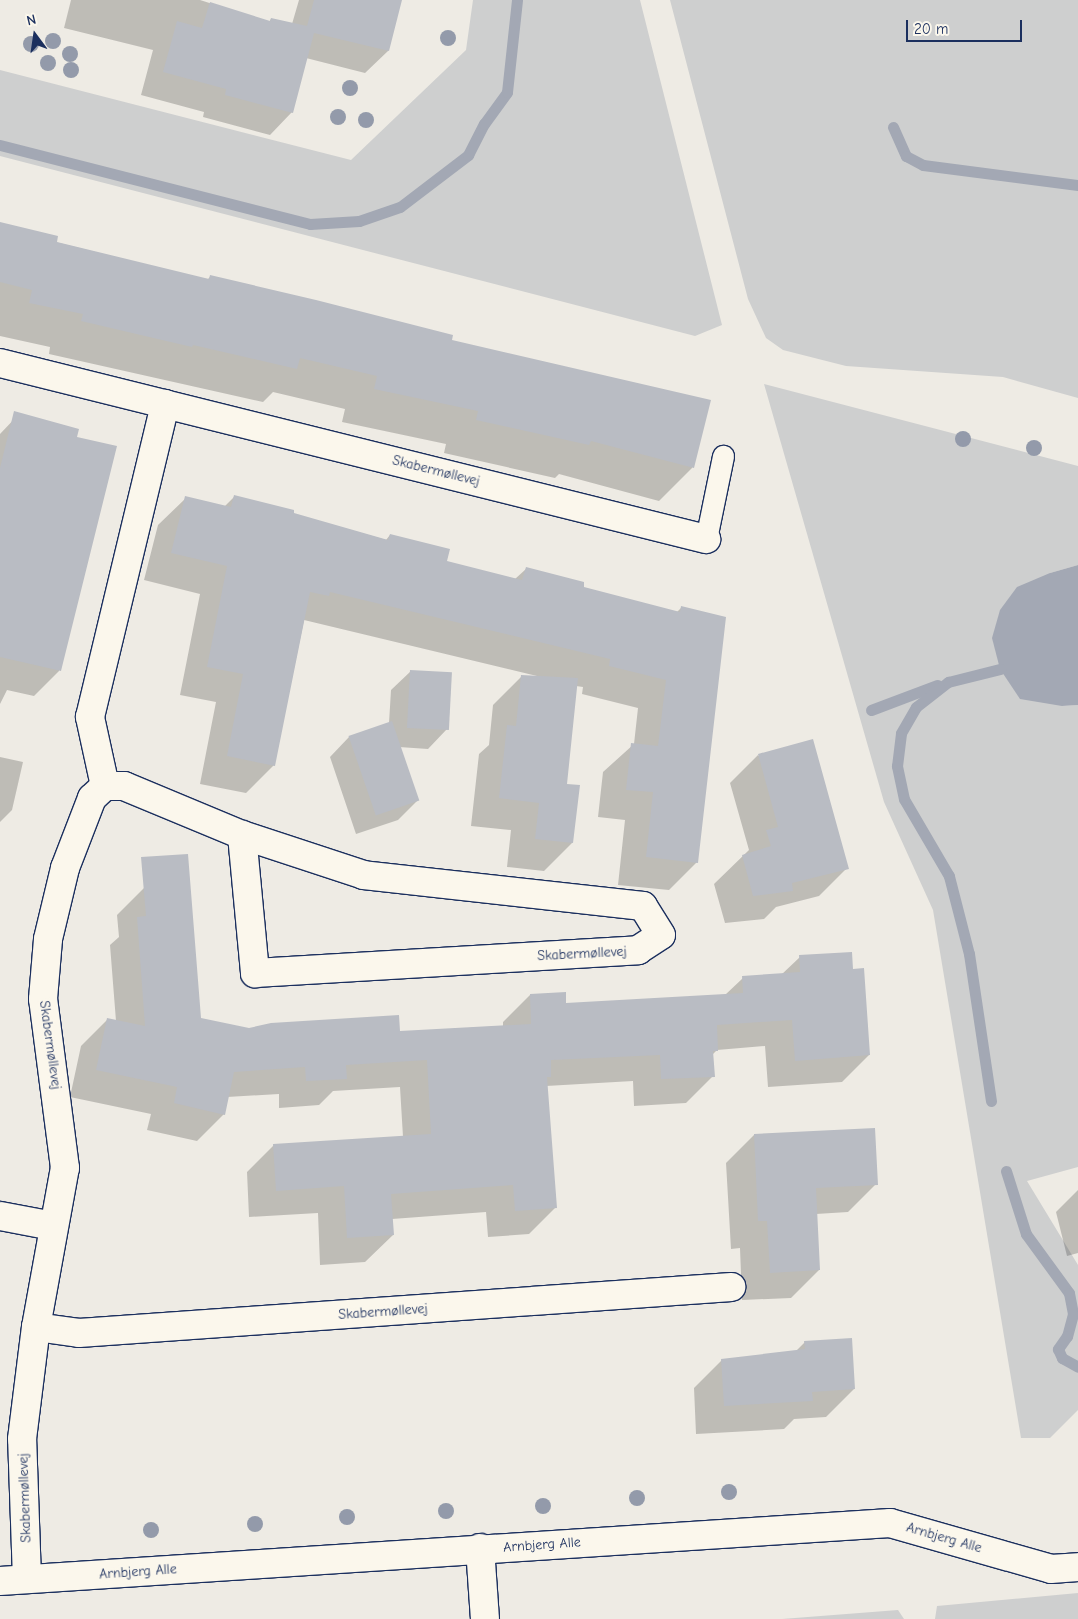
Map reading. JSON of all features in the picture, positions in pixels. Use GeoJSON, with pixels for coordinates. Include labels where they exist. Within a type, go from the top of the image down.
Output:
{"type":"FeatureCollection","features":[{"type":"Feature","properties":{"kind":"street","name":"Skabermøllevej"},"geometry":{"type":"LineString","coordinates":[[0,363],[706,539]]}},
{"type":"Feature","properties":{"kind":"street"},"geometry":{"type":"LineString","coordinates":[[105,786],[90,717],[165,404]]}},
{"type":"Feature","properties":{"kind":"street","name":"Skabermøllevej"},"geometry":{"type":"LineString","coordinates":[[27,1579],[22,1439],[36,1327],[65,1168],[43,999],[48,939],[65,868],[92,798],[105,786],[139,790],[242,835],[364,875],[643,906],[661,935],[638,950],[255,973],[242,835]]}},
{"type":"Feature","properties":{"kind":"street"},"geometry":{"type":"LineString","coordinates":[[0,1216],[53,1226]]}},
{"type":"Feature","properties":{"kind":"street","name":"Skabermøllevej"},"geometry":{"type":"LineString","coordinates":[[36,1327],[79,1334],[731,1287]]}},
{"type":"Feature","properties":{"kind":"street","name":"Arnbjerg Alle"},"geometry":{"type":"LineString","coordinates":[[0,1581],[480,1548],[890,1523],[1051,1569],[1078,1567]]}},
{"type":"Feature","properties":{"kind":"street"},"geometry":{"type":"LineString","coordinates":[[480,1548],[485,1619]]}},
{"type":"Feature","properties":{"kind":"lane"},"geometry":{"type":"LineString","coordinates":[[706,539],[723,456]]}},
{"type":"Feature","properties":{"kind":"shaded area"},"geometry":{"type":"Polygon","coordinates":[[[473,0],[640,0],[722,325],[695,336],[0,156],[0,70],[351,160],[466,50],[473,0]]]}},
{"type":"Feature","properties":{"kind":"shaded area"},"geometry":{"type":"Polygon","coordinates":[[[670,0],[1078,0],[1078,398],[1003,377],[846,366],[783,350],[766,338],[748,299],[670,0]]]}},
{"type":"Feature","properties":{"kind":"shaded area"},"geometry":{"type":"Polygon","coordinates":[[[764,384],[1078,466],[1078,565],[1050,573],[1062,706],[1078,705],[1078,1167],[1027,1181],[1078,1265],[1078,1410],[1050,1438],[1021,1438],[933,910],[884,802],[764,384]]]}},
{"type":"Feature","properties":{"kind":"shaded area"},"geometry":{"type":"Polygon","coordinates":[[[1078,565],[1078,705],[1062,706],[1020,699],[1000,669],[992,638],[1000,610],[1017,587],[1050,573],[1078,565]]]}},
{"type":"Feature","properties":{"kind":"shaded area"},"geometry":{"type":"Polygon","coordinates":[[[1078,1593],[1078,1619],[935,1619],[937,1606],[1078,1593]]]}},
{"type":"Feature","properties":{"kind":"shaded area"},"geometry":{"type":"Polygon","coordinates":[[[898,1610],[904,1619],[782,1619],[898,1610]]]}},
{"type":"Feature","properties":{"kind":"building"},"geometry":{"type":"Polygon","coordinates":[[[314,0],[402,0],[389,51],[314,33],[293,113],[225,95],[226,89],[163,72],[177,21],[202,28],[210,2],[270,21],[271,18],[307,26],[314,0]]]}},
{"type":"Feature","properties":{"kind":"building"},"geometry":{"type":"Polygon","coordinates":[[[0,222],[58,236],[57,242],[209,279],[210,275],[316,300],[453,335],[452,340],[711,400],[694,468],[591,441],[589,445],[476,420],[478,411],[374,389],[377,376],[300,358],[297,369],[193,345],[192,347],[81,321],[83,314],[29,303],[32,290],[0,282],[0,222]]]}},
{"type":"Feature","properties":{"kind":"building"},"geometry":{"type":"Polygon","coordinates":[[[14,411],[79,429],[77,437],[117,446],[61,671],[0,657],[0,468],[14,411]]]}},
{"type":"Feature","properties":{"kind":"building"},"geometry":{"type":"Polygon","coordinates":[[[234,495],[294,510],[294,513],[388,540],[390,534],[450,549],[447,561],[522,580],[526,567],[584,582],[584,587],[680,612],[681,606],[726,617],[698,863],[646,857],[653,792],[626,790],[631,743],[658,746],[666,680],[609,666],[610,659],[330,592],[329,596],[310,592],[275,766],[227,756],[243,674],[207,667],[227,566],[171,553],[185,496],[231,507],[234,495]]]}},
{"type":"Feature","properties":{"kind":"building"},"geometry":{"type":"Polygon","coordinates":[[[410,670],[452,672],[449,730],[407,728],[410,670]]]}},
{"type":"Feature","properties":{"kind":"building"},"geometry":{"type":"Polygon","coordinates":[[[521,675],[578,678],[567,784],[580,785],[573,843],[535,839],[539,803],[499,798],[507,725],[516,726],[521,675]]]}},
{"type":"Feature","properties":{"kind":"building"},"geometry":{"type":"Polygon","coordinates":[[[392,721],[419,800],[376,815],[349,736],[392,721]]]}},
{"type":"Feature","properties":{"kind":"building"},"geometry":{"type":"Polygon","coordinates":[[[813,739],[849,869],[792,883],[793,891],[753,896],[742,855],[771,846],[766,830],[778,827],[758,754],[813,739]]]}},
{"type":"Feature","properties":{"kind":"building"},"geometry":{"type":"Polygon","coordinates":[[[188,854],[201,1018],[249,1028],[271,1023],[399,1015],[400,1031],[531,1024],[530,994],[566,992],[566,1003],[743,993],[742,976],[800,972],[799,955],[852,952],[853,969],[864,968],[870,1055],[795,1061],[792,1020],[717,1025],[718,1051],[713,1051],[715,1077],[661,1079],[660,1055],[551,1060],[551,1077],[547,1077],[557,1208],[515,1211],[513,1185],[391,1194],[394,1235],[347,1238],[344,1186],[276,1191],[273,1144],[431,1134],[427,1060],[346,1065],[347,1079],[306,1081],[305,1067],[234,1072],[225,1115],[174,1103],[177,1087],[96,1070],[107,1018],[145,1026],[137,917],[146,916],[141,857],[188,854]]]}},
{"type":"Feature","properties":{"kind":"building"},"geometry":{"type":"Polygon","coordinates":[[[875,1128],[878,1185],[816,1188],[820,1270],[770,1273],[767,1221],[758,1221],[754,1134],[875,1128]]]}},
{"type":"Feature","properties":{"kind":"building"},"geometry":{"type":"Polygon","coordinates":[[[852,1338],[855,1389],[812,1392],[813,1401],[724,1406],[721,1359],[805,1349],[804,1341],[852,1338]]]}},
{"type":"Feature","properties":{"kind":"waterway"},"geometry":{"type":"LineString","coordinates":[[0,145],[310,224],[359,221],[400,207],[468,155],[484,124],[507,92],[517,0]]}},
{"type":"Feature","properties":{"kind":"waterway"},"geometry":{"type":"LineString","coordinates":[[893,127],[906,156],[923,165],[1078,185]]}},
{"type":"Feature","properties":{"kind":"waterway"},"geometry":{"type":"LineString","coordinates":[[991,1101],[969,954],[949,876],[904,799],[897,766],[901,733],[916,707],[948,682],[1000,669]]}},
{"type":"Feature","properties":{"kind":"waterway"},"geometry":{"type":"LineString","coordinates":[[871,710],[937,685]]}},
{"type":"Feature","properties":{"kind":"waterway"},"geometry":{"type":"LineString","coordinates":[[1006,1171],[1026,1234],[1069,1293],[1073,1314],[1067,1336],[1058,1349],[1062,1358],[1078,1367]]}}]}
